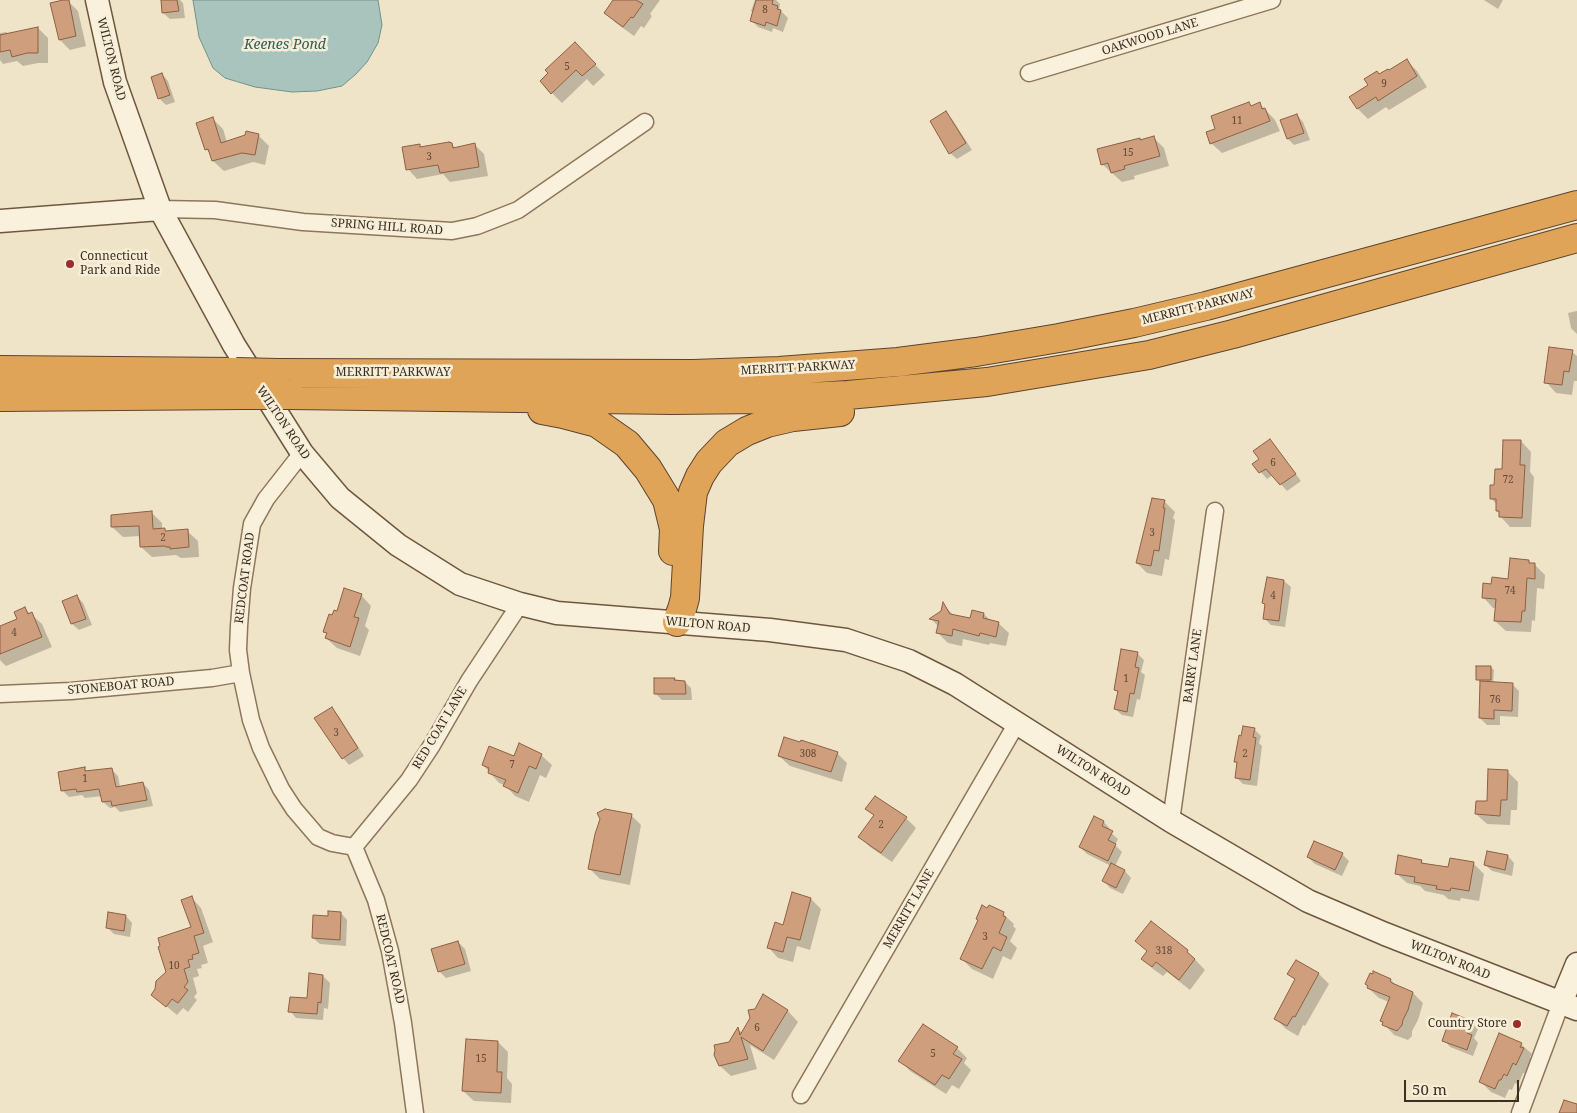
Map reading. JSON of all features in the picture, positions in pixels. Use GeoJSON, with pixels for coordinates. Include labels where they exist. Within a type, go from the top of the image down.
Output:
{"type":"FeatureCollection","features":[{"type":"Feature","properties":{"kind":"highway","name":"MERRITT PARKWAY"},"geometry":{"type":"LineString","coordinates":[[0,397],[239,384],[780,371],[898,362],[976,352],[1059,338],[1197,309],[1577,205]]}},
{"type":"Feature","properties":{"kind":"highway","name":"MERRITT PARKWAY"},"geometry":{"type":"LineString","coordinates":[[284,384],[395,396],[672,400],[763,399],[848,395],[987,382],[1148,355],[1251,329],[1577,238]]}},
{"type":"Feature","properties":{"kind":"highway"},"geometry":{"type":"LineString","coordinates":[[677,622],[685,598],[693,492],[709,462],[727,444],[747,431],[767,423],[793,418],[938,400],[1022,386],[1148,355]]}},
{"type":"Feature","properties":{"kind":"highway"},"geometry":{"type":"LineString","coordinates":[[0,366],[46,370]]}},
{"type":"Feature","properties":{"kind":"highway","name":"MERRITT PARKWAY"},"geometry":{"type":"LineString","coordinates":[[0,370],[46,370],[239,384]]}},
{"type":"Feature","properties":{"kind":"highway"},"geometry":{"type":"LineString","coordinates":[[395,396],[521,407],[563,414],[597,423],[627,444],[648,469],[666,500],[674,529],[671,596],[673,614],[677,622]]}},
{"type":"Feature","properties":{"kind":"main road","name":"WILTON ROAD"},"geometry":{"type":"LineString","coordinates":[[97,0],[115,82],[160,209],[234,345],[302,454],[340,498],[398,546],[460,584],[520,604],[557,613],[770,630],[846,640],[909,662],[956,684],[1171,821],[1308,901],[1385,934],[1569,1006]]}},
{"type":"Feature","properties":{"kind":"main road"},"geometry":{"type":"LineString","coordinates":[[0,221],[160,209]]}},
{"type":"Feature","properties":{"kind":"main road"},"geometry":{"type":"LineString","coordinates":[[1569,1006],[1577,964]]}},
{"type":"Feature","properties":{"kind":"street","name":"OAKWOOD LANE"},"geometry":{"type":"LineString","coordinates":[[1029,73],[1272,0]]}},
{"type":"Feature","properties":{"kind":"street","name":"SPRING HILL ROAD"},"geometry":{"type":"LineString","coordinates":[[160,209],[215,210],[303,222],[452,231],[476,226],[518,210],[645,122]]}},
{"type":"Feature","properties":{"kind":"street","name":"REDCOAT ROAD"},"geometry":{"type":"LineString","coordinates":[[302,454],[266,499],[252,524],[242,588],[238,650],[241,673],[260,748],[280,789],[318,837],[332,843],[354,848],[376,900],[390,951],[403,1022],[415,1113]]}},
{"type":"Feature","properties":{"kind":"street","name":"BARRY LANE"},"geometry":{"type":"LineString","coordinates":[[1171,821],[1216,511]]}},
{"type":"Feature","properties":{"kind":"street","name":"RED COAT LANE"},"geometry":{"type":"LineString","coordinates":[[354,848],[409,780],[432,745],[469,681],[520,604]]}},
{"type":"Feature","properties":{"kind":"street","name":"STONEBOAT ROAD"},"geometry":{"type":"LineString","coordinates":[[0,694],[71,691],[212,678],[241,673]]}},
{"type":"Feature","properties":{"kind":"street","name":"MERRITT LANE"},"geometry":{"type":"LineString","coordinates":[[801,1095],[1017,723]]}},
{"type":"Feature","properties":{"kind":"street"},"geometry":{"type":"LineString","coordinates":[[1520,1113],[1569,1006]]}},
{"type":"Feature","properties":{"kind":"water","name":"Keenes Pond"},"geometry":{"type":"Polygon","coordinates":[[[193,0],[378,0],[382,25],[378,43],[367,62],[342,86],[317,91],[292,92],[255,87],[225,78],[213,68],[199,37],[193,0]]]}},
{"type":"Feature","properties":{"kind":"building"},"geometry":{"type":"Polygon","coordinates":[[[69,0],[76,36],[59,40],[50,3],[69,0]]]}},
{"type":"Feature","properties":{"kind":"building"},"geometry":{"type":"Polygon","coordinates":[[[161,0],[177,0],[179,11],[162,13],[161,0]]]}},
{"type":"Feature","properties":{"kind":"building"},"geometry":{"type":"Polygon","coordinates":[[[613,0],[636,0],[643,4],[633,18],[631,17],[623,27],[604,13],[613,0]]]}},
{"type":"Feature","properties":{"kind":"building"},"geometry":{"type":"Polygon","coordinates":[[[756,0],[773,0],[772,4],[778,6],[777,9],[781,10],[777,26],[766,22],[765,26],[750,21],[756,0]]]}},
{"type":"Feature","properties":{"kind":"building"},"geometry":{"type":"Polygon","coordinates":[[[38,27],[38,53],[27,53],[12,57],[10,50],[0,52],[0,35],[38,27]]]}},
{"type":"Feature","properties":{"kind":"building"},"geometry":{"type":"Polygon","coordinates":[[[575,42],[596,64],[582,76],[576,70],[551,94],[540,81],[548,73],[545,70],[575,42]]]}},
{"type":"Feature","properties":{"kind":"building"},"geometry":{"type":"Polygon","coordinates":[[[1407,59],[1417,76],[1378,101],[1376,97],[1357,109],[1349,97],[1368,85],[1364,79],[1377,71],[1379,74],[1389,70],[1407,59]]]}},
{"type":"Feature","properties":{"kind":"building"},"geometry":{"type":"Polygon","coordinates":[[[162,73],[170,95],[158,99],[151,77],[162,73]]]}},
{"type":"Feature","properties":{"kind":"building"},"geometry":{"type":"Polygon","coordinates":[[[1249,102],[1251,106],[1260,102],[1262,109],[1265,108],[1270,121],[1210,144],[1206,132],[1215,129],[1211,116],[1249,102]]]}},
{"type":"Feature","properties":{"kind":"building"},"geometry":{"type":"Polygon","coordinates":[[[946,111],[966,143],[949,154],[930,121],[946,111]]]}},
{"type":"Feature","properties":{"kind":"building"},"geometry":{"type":"Polygon","coordinates":[[[1297,114],[1304,133],[1287,139],[1280,120],[1297,114]]]}},
{"type":"Feature","properties":{"kind":"building"},"geometry":{"type":"Polygon","coordinates":[[[213,117],[221,143],[245,135],[246,131],[259,134],[255,155],[242,153],[212,161],[208,149],[205,150],[196,123],[213,117]]]}},
{"type":"Feature","properties":{"kind":"building"},"geometry":{"type":"Polygon","coordinates":[[[1154,136],[1160,156],[1124,166],[1125,169],[1111,173],[1108,163],[1101,165],[1097,149],[1154,136]]]}},
{"type":"Feature","properties":{"kind":"building"},"geometry":{"type":"Polygon","coordinates":[[[452,143],[453,148],[475,143],[479,167],[440,173],[438,165],[406,170],[402,147],[420,144],[420,147],[452,143]]]}},
{"type":"Feature","properties":{"kind":"building"},"geometry":{"type":"Polygon","coordinates":[[[1549,347],[1573,350],[1569,372],[1564,371],[1562,385],[1544,383],[1549,347]]]}},
{"type":"Feature","properties":{"kind":"building"},"geometry":{"type":"Polygon","coordinates":[[[1270,439],[1296,474],[1280,485],[1266,469],[1259,473],[1252,464],[1259,459],[1253,451],[1270,439]]]}},
{"type":"Feature","properties":{"kind":"building"},"geometry":{"type":"Polygon","coordinates":[[[1503,440],[1521,440],[1520,465],[1525,465],[1522,518],[1499,517],[1499,511],[1496,511],[1496,499],[1490,499],[1490,485],[1494,485],[1495,469],[1502,469],[1503,440]]]}},
{"type":"Feature","properties":{"kind":"building"},"geometry":{"type":"Polygon","coordinates":[[[1152,498],[1165,500],[1163,508],[1165,508],[1159,551],[1154,550],[1151,566],[1136,563],[1152,498]]]}},
{"type":"Feature","properties":{"kind":"building"},"geometry":{"type":"Polygon","coordinates":[[[152,511],[153,529],[165,528],[165,531],[188,529],[189,547],[170,549],[170,547],[165,546],[140,547],[139,526],[111,527],[111,515],[152,511]]]}},
{"type":"Feature","properties":{"kind":"building"},"geometry":{"type":"Polygon","coordinates":[[[1510,558],[1529,560],[1529,563],[1535,563],[1535,579],[1527,578],[1525,611],[1522,611],[1521,622],[1494,621],[1496,599],[1482,598],[1483,583],[1491,584],[1492,577],[1508,579],[1510,558]]]}},
{"type":"Feature","properties":{"kind":"building"},"geometry":{"type":"Polygon","coordinates":[[[1267,577],[1284,580],[1279,621],[1263,619],[1265,604],[1262,603],[1267,577]]]}},
{"type":"Feature","properties":{"kind":"building"},"geometry":{"type":"Polygon","coordinates":[[[344,588],[362,594],[354,617],[359,618],[350,647],[325,638],[327,633],[323,632],[329,614],[332,615],[334,610],[337,611],[344,588]]]}},
{"type":"Feature","properties":{"kind":"building"},"geometry":{"type":"Polygon","coordinates":[[[77,595],[86,619],[71,624],[62,601],[77,595]]]}},
{"type":"Feature","properties":{"kind":"building"},"geometry":{"type":"Polygon","coordinates":[[[943,602],[950,614],[970,618],[972,610],[984,613],[983,618],[999,622],[996,637],[980,633],[979,636],[953,629],[952,636],[936,633],[939,621],[929,619],[941,611],[943,602]]]}},
{"type":"Feature","properties":{"kind":"building"},"geometry":{"type":"Polygon","coordinates":[[[25,607],[28,614],[32,612],[42,637],[0,654],[0,626],[17,619],[14,612],[25,607]]]}},
{"type":"Feature","properties":{"kind":"building"},"geometry":{"type":"Polygon","coordinates":[[[1121,649],[1138,652],[1135,667],[1139,668],[1134,694],[1130,693],[1127,712],[1114,709],[1118,691],[1114,690],[1121,649]]]}},
{"type":"Feature","properties":{"kind":"building"},"geometry":{"type":"Polygon","coordinates":[[[1476,666],[1491,666],[1491,680],[1476,680],[1476,666]]]}},
{"type":"Feature","properties":{"kind":"building"},"geometry":{"type":"Polygon","coordinates":[[[654,678],[675,678],[674,680],[685,681],[686,694],[654,694],[654,678]]]}},
{"type":"Feature","properties":{"kind":"building"},"geometry":{"type":"Polygon","coordinates":[[[1480,681],[1513,683],[1512,711],[1494,710],[1494,719],[1479,718],[1480,681]]]}},
{"type":"Feature","properties":{"kind":"building"},"geometry":{"type":"Polygon","coordinates":[[[332,707],[358,748],[342,759],[314,718],[332,707]]]}},
{"type":"Feature","properties":{"kind":"building"},"geometry":{"type":"Polygon","coordinates":[[[1243,726],[1255,728],[1253,737],[1256,738],[1250,780],[1235,778],[1237,762],[1234,762],[1239,735],[1241,736],[1243,726]]]}},
{"type":"Feature","properties":{"kind":"building"},"geometry":{"type":"Polygon","coordinates":[[[784,737],[800,742],[801,740],[838,752],[831,772],[778,756],[784,737]]]}},
{"type":"Feature","properties":{"kind":"building"},"geometry":{"type":"Polygon","coordinates":[[[519,743],[542,754],[536,769],[529,766],[518,793],[503,786],[506,780],[488,773],[489,768],[482,765],[489,746],[514,756],[519,743]]]}},
{"type":"Feature","properties":{"kind":"building"},"geometry":{"type":"Polygon","coordinates":[[[85,767],[85,771],[112,768],[116,787],[143,782],[147,800],[112,806],[111,801],[102,802],[99,789],[77,792],[76,789],[61,791],[58,772],[85,767]]]}},
{"type":"Feature","properties":{"kind":"building"},"geometry":{"type":"Polygon","coordinates":[[[1488,769],[1508,770],[1507,800],[1501,800],[1500,816],[1475,814],[1476,801],[1487,801],[1488,769]]]}},
{"type":"Feature","properties":{"kind":"building"},"geometry":{"type":"Polygon","coordinates":[[[875,796],[907,817],[881,853],[858,837],[874,815],[865,809],[875,796]]]}},
{"type":"Feature","properties":{"kind":"building"},"geometry":{"type":"Polygon","coordinates":[[[605,809],[632,814],[620,875],[588,869],[600,819],[597,813],[605,809]]]}},
{"type":"Feature","properties":{"kind":"building"},"geometry":{"type":"Polygon","coordinates":[[[1094,816],[1104,821],[1102,826],[1113,831],[1108,840],[1116,844],[1108,861],[1079,847],[1094,816]]]}},
{"type":"Feature","properties":{"kind":"building"},"geometry":{"type":"Polygon","coordinates":[[[1314,841],[1343,853],[1335,870],[1307,857],[1314,841]]]}},
{"type":"Feature","properties":{"kind":"building"},"geometry":{"type":"Polygon","coordinates":[[[1487,851],[1508,855],[1505,870],[1484,865],[1487,851]]]}},
{"type":"Feature","properties":{"kind":"building"},"geometry":{"type":"Polygon","coordinates":[[[1398,855],[1422,860],[1421,863],[1448,867],[1450,858],[1474,862],[1469,891],[1451,888],[1450,891],[1436,889],[1437,886],[1414,882],[1415,877],[1395,874],[1398,855]]]}},
{"type":"Feature","properties":{"kind":"building"},"geometry":{"type":"Polygon","coordinates":[[[1111,863],[1125,870],[1116,888],[1102,881],[1111,863]]]}},
{"type":"Feature","properties":{"kind":"building"},"geometry":{"type":"Polygon","coordinates":[[[792,892],[811,898],[800,940],[787,937],[783,952],[767,948],[775,922],[783,925],[792,892]]]}},
{"type":"Feature","properties":{"kind":"building"},"geometry":{"type":"Polygon","coordinates":[[[192,896],[204,933],[194,936],[199,953],[192,955],[193,959],[188,960],[190,967],[184,969],[188,982],[184,987],[188,990],[178,1003],[172,999],[166,1007],[151,995],[155,989],[156,981],[166,972],[158,947],[160,946],[158,938],[191,927],[181,900],[192,896]]]}},
{"type":"Feature","properties":{"kind":"building"},"geometry":{"type":"Polygon","coordinates":[[[982,905],[987,908],[989,905],[1004,912],[1003,916],[1006,917],[999,933],[1007,937],[1001,951],[993,947],[982,969],[960,959],[978,920],[976,919],[982,905]]]}},
{"type":"Feature","properties":{"kind":"building"},"geometry":{"type":"Polygon","coordinates":[[[328,911],[341,912],[340,940],[312,938],[313,915],[328,916],[328,911]]]}},
{"type":"Feature","properties":{"kind":"building"},"geometry":{"type":"Polygon","coordinates":[[[108,912],[126,915],[124,931],[106,928],[108,912]]]}},
{"type":"Feature","properties":{"kind":"building"},"geometry":{"type":"Polygon","coordinates":[[[1151,921],[1188,950],[1187,952],[1195,959],[1179,980],[1156,962],[1152,967],[1141,959],[1147,951],[1135,941],[1151,921]]]}},
{"type":"Feature","properties":{"kind":"building"},"geometry":{"type":"Polygon","coordinates":[[[458,941],[465,964],[438,972],[431,949],[458,941]]]}},
{"type":"Feature","properties":{"kind":"building"},"geometry":{"type":"Polygon","coordinates":[[[1296,960],[1319,973],[1295,1017],[1293,1016],[1287,1026],[1274,1019],[1295,979],[1287,974],[1296,960]]]}},
{"type":"Feature","properties":{"kind":"building"},"geometry":{"type":"Polygon","coordinates":[[[1373,971],[1391,979],[1392,983],[1413,992],[1402,1025],[1397,1031],[1382,1025],[1383,1022],[1380,1021],[1390,997],[1367,988],[1368,986],[1365,984],[1370,973],[1373,974],[1373,971]]]}},
{"type":"Feature","properties":{"kind":"building"},"geometry":{"type":"Polygon","coordinates":[[[309,973],[323,975],[321,1003],[318,1002],[317,1014],[288,1012],[290,997],[307,998],[309,973]]]}},
{"type":"Feature","properties":{"kind":"building"},"geometry":{"type":"Polygon","coordinates":[[[763,994],[788,1010],[763,1051],[741,1037],[748,1059],[719,1066],[714,1055],[714,1045],[729,1042],[738,1027],[740,1035],[750,1018],[748,1010],[755,1009],[763,994]]]}},
{"type":"Feature","properties":{"kind":"building"},"geometry":{"type":"Polygon","coordinates":[[[1452,1013],[1472,1021],[1467,1033],[1472,1035],[1467,1050],[1442,1041],[1452,1013]]]}},
{"type":"Feature","properties":{"kind":"building"},"geometry":{"type":"Polygon","coordinates":[[[923,1024],[958,1047],[953,1054],[962,1059],[949,1079],[942,1075],[935,1085],[898,1061],[923,1024]]]}},
{"type":"Feature","properties":{"kind":"building"},"geometry":{"type":"Polygon","coordinates":[[[1499,1033],[1522,1043],[1520,1047],[1524,1048],[1516,1065],[1513,1063],[1507,1076],[1504,1074],[1495,1089],[1479,1082],[1499,1033]]]}},
{"type":"Feature","properties":{"kind":"building"},"geometry":{"type":"Polygon","coordinates":[[[466,1039],[498,1041],[497,1072],[502,1072],[501,1093],[462,1091],[466,1039]]]}},
{"type":"Feature","properties":{"kind":"building"},"geometry":{"type":"Polygon","coordinates":[[[1564,1100],[1577,1104],[1577,1113],[1559,1113],[1564,1100]]]}},
{"type":"Feature","properties":{"kind":"place","name":"Connecticut Park and Ride"},"geometry":{"type":"Point","coordinates":[70,264]}},
{"type":"Feature","properties":{"kind":"place","name":"Country Store"},"geometry":{"type":"Point","coordinates":[1517,1024]}}]}
